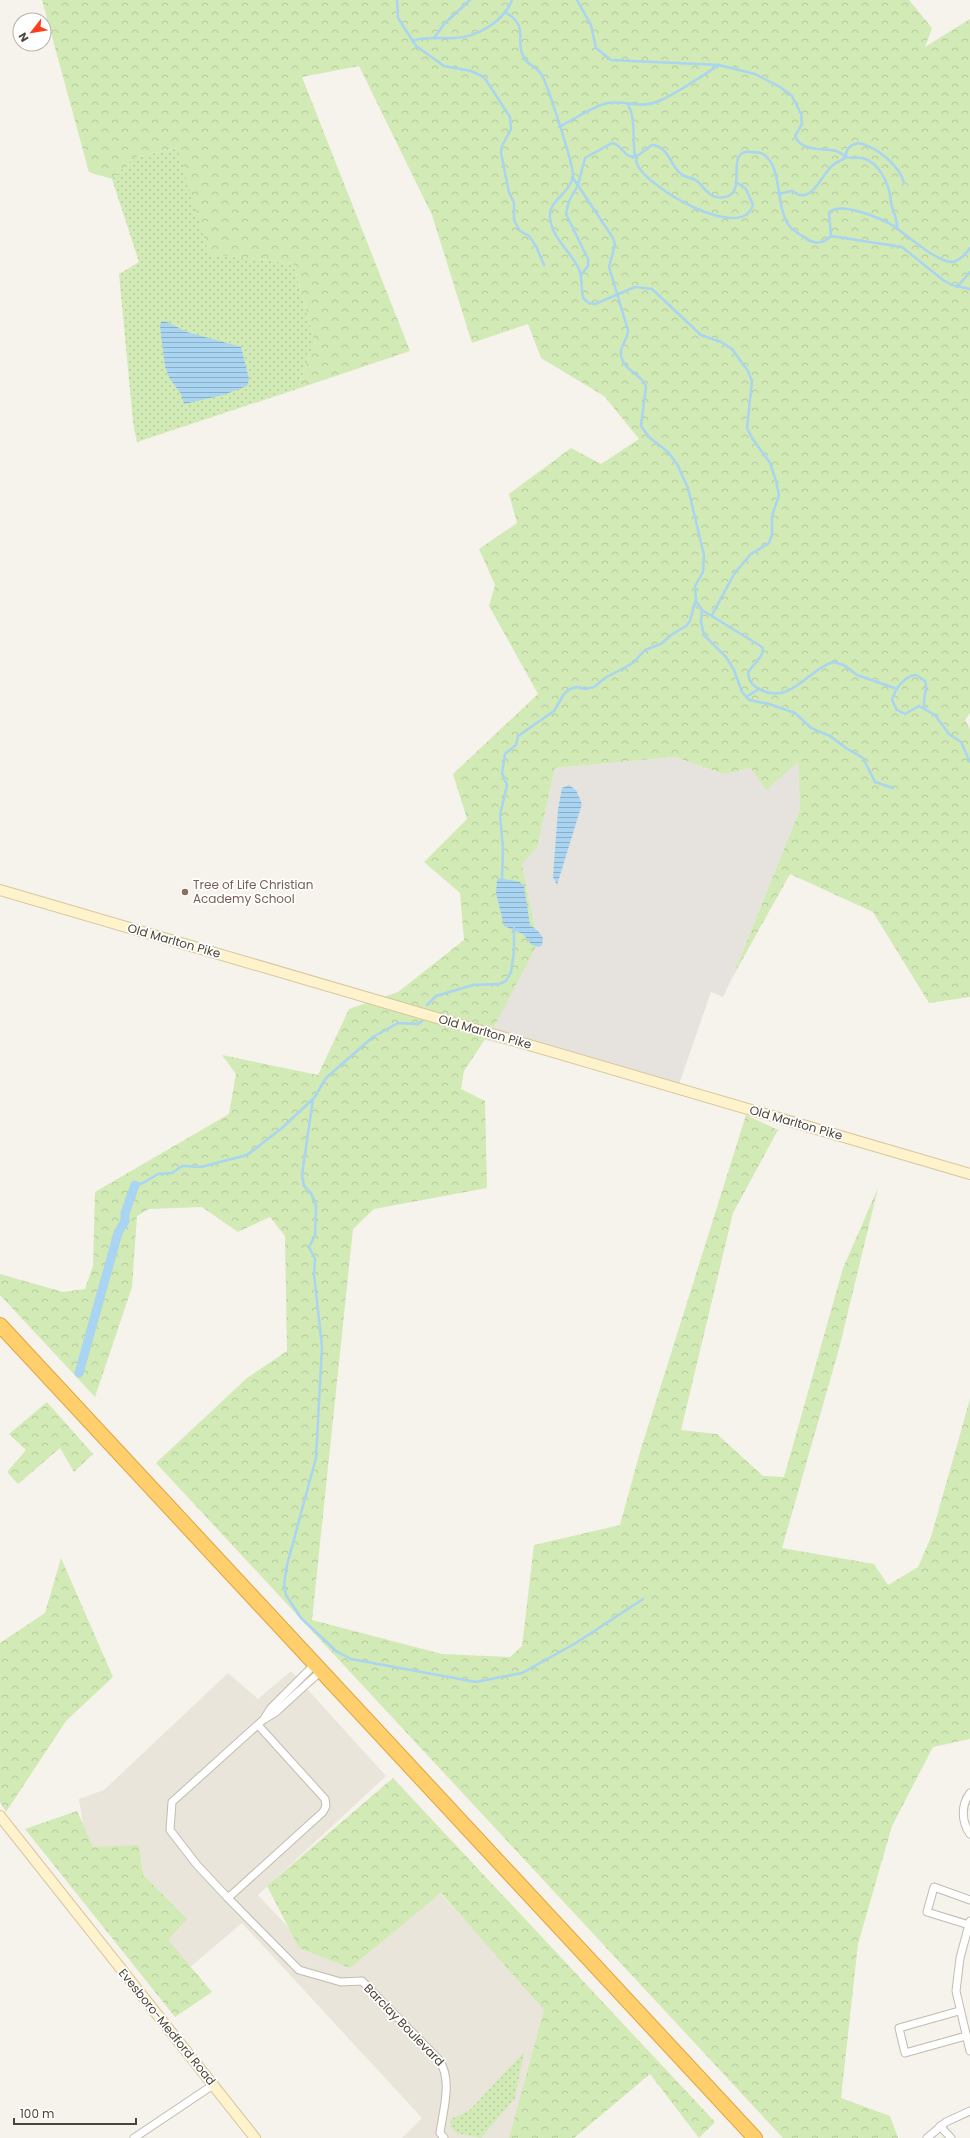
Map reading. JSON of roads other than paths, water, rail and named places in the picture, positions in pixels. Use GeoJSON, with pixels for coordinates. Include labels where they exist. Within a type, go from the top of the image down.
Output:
{"type":"FeatureCollection","features":[{"type":"Feature","properties":{"kind":"highway"},"geometry":{"type":"LineString","coordinates":[[0,1324],[755,2138]]}},
{"type":"Feature","properties":{"kind":"street","name":"Old Marlton Pike"},"geometry":{"type":"LineString","coordinates":[[0,890],[970,1174]]}},
{"type":"Feature","properties":{"kind":"street","name":"Barclay Boulevard"},"geometry":{"type":"LineString","coordinates":[[318,1667],[276,1712],[261,1722],[172,1802],[170,1813],[170,1830],[197,1865],[299,1970],[341,1982],[362,1981],[439,2060],[446,2069],[447,2082],[440,2133],[444,2138]]}},
{"type":"Feature","properties":{"kind":"street"},"geometry":{"type":"LineString","coordinates":[[228,1898],[323,1812],[326,1806],[325,1799],[261,1722]]}},
{"type":"Feature","properties":{"kind":"street"},"geometry":{"type":"LineString","coordinates":[[970,1793],[964,1806],[963,1814],[964,1822],[970,1834]]}},
{"type":"Feature","properties":{"kind":"street","name":"Evesboro-Medford Road"},"geometry":{"type":"LineString","coordinates":[[0,1816],[255,2138]]}},
{"type":"Feature","properties":{"kind":"street"},"geometry":{"type":"LineString","coordinates":[[970,1900],[934,1887],[928,1912],[969,1923],[957,1980],[959,2011],[970,2051]]}},
{"type":"Feature","properties":{"kind":"street"},"geometry":{"type":"LineString","coordinates":[[959,2011],[899,2028],[905,2053],[966,2036]]}},
{"type":"Feature","properties":{"kind":"street"},"geometry":{"type":"LineString","coordinates":[[134,2138],[213,2085]]}},
{"type":"Feature","properties":{"kind":"street"},"geometry":{"type":"LineString","coordinates":[[927,2138],[940,2126],[957,2115],[970,2111]]}},
{"type":"Feature","properties":{"kind":"street"},"geometry":{"type":"LineString","coordinates":[[940,2126],[950,2138]]}},
{"type":"Feature","properties":{"kind":"water"},"geometry":{"type":"Polygon","coordinates":[[[165,321],[187,332],[241,347],[249,379],[247,386],[223,395],[184,404],[181,394],[170,379],[165,367],[160,326],[161,322],[165,321]]]}},
{"type":"Feature","properties":{"kind":"water"},"geometry":{"type":"Polygon","coordinates":[[[569,785],[576,790],[582,804],[557,885],[553,877],[558,809],[562,788],[569,785]]]}},
{"type":"Feature","properties":{"kind":"water"},"geometry":{"type":"Polygon","coordinates":[[[501,878],[520,882],[524,886],[530,925],[538,931],[543,938],[542,945],[539,947],[532,945],[523,934],[504,926],[496,893],[497,880],[501,878]]]}},
{"type":"Feature","properties":{"kind":"waterway"},"geometry":{"type":"LineString","coordinates":[[397,0],[398,18],[416,46],[444,66],[471,71],[484,77],[510,117],[511,129],[502,146],[501,153],[509,192],[514,203],[514,220],[520,231],[529,236],[536,246],[544,265]]}},
{"type":"Feature","properties":{"kind":"waterway"},"geometry":{"type":"LineString","coordinates":[[434,38],[444,24],[470,0]]}},
{"type":"Feature","properties":{"kind":"waterway"},"geometry":{"type":"LineString","coordinates":[[412,41],[417,39],[455,38],[472,35],[497,21],[503,15],[512,0]]}},
{"type":"Feature","properties":{"kind":"waterway"},"geometry":{"type":"LineString","coordinates":[[577,0],[591,25],[596,48],[611,60],[719,65],[755,74],[780,87],[792,96],[801,114],[802,124],[795,136],[802,145],[836,151],[849,158],[862,158],[868,160],[879,169],[889,189],[897,222],[897,229]]}},
{"type":"Feature","properties":{"kind":"waterway"},"geometry":{"type":"LineString","coordinates":[[506,13],[518,23],[520,28],[521,52],[524,58],[541,74],[560,124],[569,156],[573,175],[572,181],[569,187],[552,207],[550,219],[558,239],[579,269],[584,299],[589,303],[595,304],[635,287],[652,289],[701,335],[721,342],[732,349],[748,371],[752,381],[747,428],[752,438],[770,463],[779,495],[772,516],[772,534],[769,543],[751,554],[734,574],[712,615]]}},
{"type":"Feature","properties":{"kind":"waterway"},"geometry":{"type":"LineString","coordinates":[[559,127],[603,104],[615,102],[646,104],[659,101],[682,89],[719,65]]}},
{"type":"Feature","properties":{"kind":"waterway"},"geometry":{"type":"LineString","coordinates":[[628,104],[633,119],[634,149],[637,164],[644,174],[658,186],[675,198],[695,208],[714,215],[732,218],[745,215],[753,205],[746,189],[736,182]]}},
{"type":"Feature","properties":{"kind":"waterway"},"geometry":{"type":"LineString","coordinates":[[581,275],[588,266],[588,259],[566,214],[569,201],[578,185],[585,158],[612,143],[619,146],[626,154],[632,157],[640,154],[652,145],[658,146],[666,153],[681,174],[695,180],[708,193],[719,197],[725,197],[732,194],[735,188],[738,157],[743,153],[762,153],[774,168],[781,206],[784,216],[792,229],[810,241],[816,243],[822,242],[831,236]]}},
{"type":"Feature","properties":{"kind":"waterway"},"geometry":{"type":"LineString","coordinates":[[778,194],[792,191],[799,195],[805,195],[811,192],[829,169],[846,157],[846,152],[849,148],[858,143],[872,148],[886,158],[898,170],[904,183]]}},
{"type":"Feature","properties":{"kind":"waterway"},"geometry":{"type":"LineString","coordinates":[[573,178],[613,238],[615,245],[609,267],[628,330],[621,351],[622,359],[624,364],[640,378],[646,386],[641,426],[649,437],[668,452],[677,464],[688,488],[704,555],[703,572],[695,586],[696,601],[702,610],[762,647],[762,654],[748,674],[752,684],[761,690],[771,693],[781,693],[790,690],[816,671],[833,662],[844,665],[857,675],[897,689]]}},
{"type":"Feature","properties":{"kind":"waterway"},"geometry":{"type":"LineString","coordinates":[[831,236],[829,213],[834,210],[842,209],[871,215],[894,226],[930,253],[945,261],[956,261],[970,248]]}},
{"type":"Feature","properties":{"kind":"waterway"},"geometry":{"type":"LineString","coordinates":[[831,236],[902,247],[943,280],[952,285],[970,289]]}},
{"type":"Feature","properties":{"kind":"waterway"},"geometry":{"type":"LineString","coordinates":[[957,287],[970,272]]}},
{"type":"Feature","properties":{"kind":"waterway"},"geometry":{"type":"LineString","coordinates":[[502,880],[503,848],[500,815],[507,785],[502,773],[505,754],[516,745],[518,736],[554,711],[564,694],[570,689],[577,687],[585,689],[594,687],[605,678],[633,663],[645,650],[661,644],[671,635],[686,626],[690,621],[696,599]]}},
{"type":"Feature","properties":{"kind":"waterway"},"geometry":{"type":"LineString","coordinates":[[702,610],[701,622],[704,635],[726,657],[734,670],[742,692],[749,700],[769,704],[795,713],[811,728],[830,736],[863,758],[875,782],[893,788]]}},
{"type":"Feature","properties":{"kind":"waterway"},"geometry":{"type":"LineString","coordinates":[[925,708],[925,681],[916,675],[904,680],[895,692],[892,700],[897,710],[905,714],[919,706],[935,715],[949,734],[961,742],[970,762]]}},
{"type":"Feature","properties":{"kind":"waterway"},"geometry":{"type":"LineString","coordinates":[[746,697],[759,689]]}},
{"type":"Feature","properties":{"kind":"waterway"},"geometry":{"type":"LineString","coordinates":[[427,1005],[436,996],[473,985],[499,984],[506,981],[511,972],[514,952],[514,928]]}},
{"type":"Feature","properties":{"kind":"waterway"},"geometry":{"type":"LineString","coordinates":[[135,1185],[143,1183],[158,1174],[172,1173],[182,1166],[201,1167],[247,1155],[282,1128],[314,1098],[326,1078],[373,1037],[398,1023],[418,1024],[422,1021]]}},
{"type":"Feature","properties":{"kind":"waterway"},"geometry":{"type":"LineString","coordinates":[[313,1099],[302,1175],[304,1186],[311,1193],[316,1206],[315,1236],[309,1247],[315,1259],[314,1274],[322,1347],[316,1458],[287,1565],[284,1584],[286,1595],[301,1618],[336,1651],[351,1659],[476,1682],[522,1673],[576,1643],[643,1599]]}},
{"type":"Feature","properties":{"kind":"waterway"},"geometry":{"type":"LineString","coordinates":[[79,1373],[118,1233],[125,1221],[125,1213],[135,1185]]}},
{"type":"Feature","properties":{"kind":"place","name":"Tree of Life Christian Academy School"},"geometry":{"type":"Point","coordinates":[185,892]}}]}
